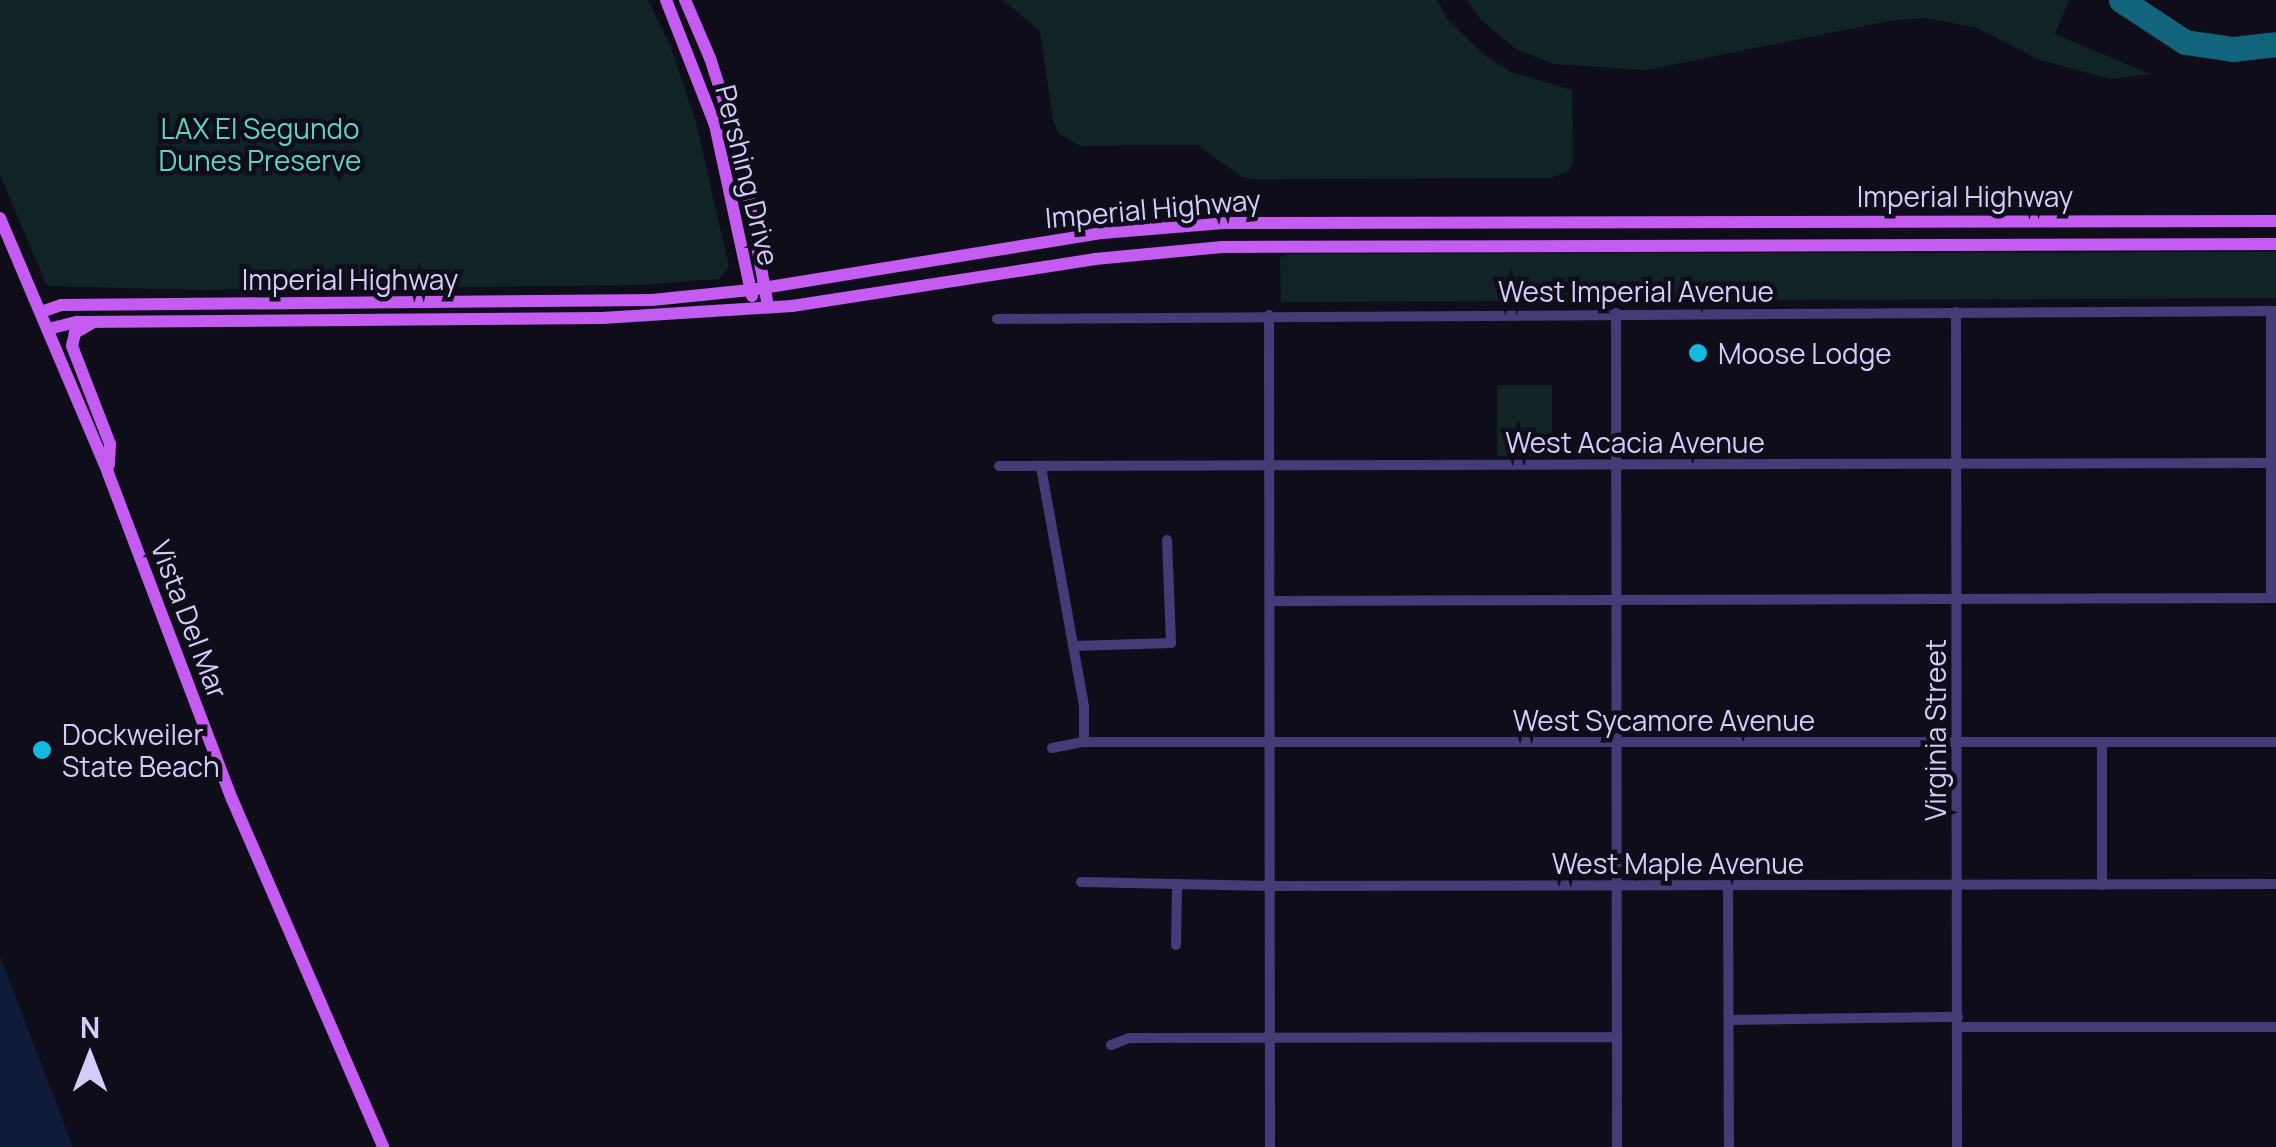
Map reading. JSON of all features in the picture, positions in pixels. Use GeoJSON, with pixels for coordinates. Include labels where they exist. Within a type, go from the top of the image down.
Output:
{"type":"FeatureCollection","features":[{"type":"Feature","properties":{"kind":"main road","name":"Pershing Drive"},"geometry":{"type":"LineString","coordinates":[[666,0],[715,125],[750,290],[762,307]]}},
{"type":"Feature","properties":{"kind":"main road","name":"Pershing Drive"},"geometry":{"type":"LineString","coordinates":[[684,0],[732,120],[766,287],[762,307]]}},
{"type":"Feature","properties":{"kind":"main road","name":"Vista Del Mar"},"geometry":{"type":"LineString","coordinates":[[0,218],[108,473],[232,799],[383,1147]]}},
{"type":"Feature","properties":{"kind":"main road","name":"Imperial Highway"},"geometry":{"type":"LineString","coordinates":[[40,312],[62,305],[622,302],[750,290],[1102,233],[1224,223],[2276,221]]}},
{"type":"Feature","properties":{"kind":"main road"},"geometry":{"type":"LineString","coordinates":[[1276,245],[1282,228],[1324,227],[1332,222]]}},
{"type":"Feature","properties":{"kind":"main road","name":"Imperial Highway"},"geometry":{"type":"LineString","coordinates":[[48,329],[94,322],[576,319],[762,307],[1136,254],[1276,245],[2276,244]]}},
{"type":"Feature","properties":{"kind":"main road"},"geometry":{"type":"LineString","coordinates":[[94,322],[75,333],[72,346],[110,444],[108,473]]}},
{"type":"Feature","properties":{"kind":"street","name":"West Imperial Avenue"},"geometry":{"type":"LineString","coordinates":[[997,319],[2274,311]]}},
{"type":"Feature","properties":{"kind":"street"},"geometry":{"type":"LineString","coordinates":[[1270,601],[2274,598],[2274,311]]}},
{"type":"Feature","properties":{"kind":"street","name":"Virginia Street"},"geometry":{"type":"LineString","coordinates":[[1956,312],[1958,1147]]}},
{"type":"Feature","properties":{"kind":"street"},"geometry":{"type":"LineString","coordinates":[[1616,313],[1617,1147]]}},
{"type":"Feature","properties":{"kind":"street"},"geometry":{"type":"LineString","coordinates":[[1269,315],[1270,1147]]}},
{"type":"Feature","properties":{"kind":"street","name":"West Acacia Avenue"},"geometry":{"type":"LineString","coordinates":[[999,466],[2272,463]]}},
{"type":"Feature","properties":{"kind":"street"},"geometry":{"type":"LineString","coordinates":[[1042,467],[1084,707],[1084,742]]}},
{"type":"Feature","properties":{"kind":"street"},"geometry":{"type":"LineString","coordinates":[[1073,646],[1172,643],[1166,540]]}},
{"type":"Feature","properties":{"kind":"street","name":"West Sycamore Avenue"},"geometry":{"type":"LineString","coordinates":[[1052,748],[1084,742],[2276,742]]}},
{"type":"Feature","properties":{"kind":"street"},"geometry":{"type":"LineString","coordinates":[[2102,742],[2102,885]]}},
{"type":"Feature","properties":{"kind":"street","name":"West Maple Avenue"},"geometry":{"type":"LineString","coordinates":[[1081,882],[1177,886],[2276,884]]}},
{"type":"Feature","properties":{"kind":"street"},"geometry":{"type":"LineString","coordinates":[[1176,945],[1177,886]]}},
{"type":"Feature","properties":{"kind":"street"},"geometry":{"type":"LineString","coordinates":[[1728,886],[1729,1147]]}},
{"type":"Feature","properties":{"kind":"street"},"geometry":{"type":"LineString","coordinates":[[1728,1020],[2276,1027]]}},
{"type":"Feature","properties":{"kind":"street"},"geometry":{"type":"LineString","coordinates":[[1111,1045],[1129,1038],[1617,1037]]}},
{"type":"Feature","properties":{"kind":"green space","name":"LAX El Segundo Dunes Preserve"},"geometry":{"type":"Polygon","coordinates":[[[0,0],[648,0],[670,45],[696,122],[729,267],[719,279],[640,285],[200,290],[47,286],[0,175],[0,0]]]}},
{"type":"Feature","properties":{"kind":"green space"},"geometry":{"type":"Polygon","coordinates":[[[1003,0],[1437,0],[1447,19],[1483,54],[1511,72],[1572,90],[1573,162],[1569,171],[1551,178],[1252,179],[1242,177],[1197,145],[1080,146],[1058,133],[1053,120],[1040,31],[1003,0]]]}},
{"type":"Feature","properties":{"kind":"green space"},"geometry":{"type":"Polygon","coordinates":[[[1467,0],[2069,0],[2055,34],[2150,74],[2111,79],[2040,60],[1975,27],[1925,18],[1895,20],[1646,70],[1554,64],[1516,49],[1482,21],[1467,0]]]}},
{"type":"Feature","properties":{"kind":"green space"},"geometry":{"type":"Polygon","coordinates":[[[2276,252],[2276,298],[1281,302],[1280,257],[1288,254],[2276,252]]]}},
{"type":"Feature","properties":{"kind":"green space"},"geometry":{"type":"Polygon","coordinates":[[[1497,385],[1552,385],[1552,443],[1543,443],[1542,456],[1497,456],[1497,385]]]}},
{"type":"Feature","properties":{"kind":"water"},"geometry":{"type":"Polygon","coordinates":[[[0,956],[73,1147],[0,1147],[0,956]]]}},
{"type":"Feature","properties":{"kind":"taxiway"},"geometry":{"type":"LineString","coordinates":[[2121,0],[2185,42],[2233,49],[2276,44]]}},
{"type":"Feature","properties":{"kind":"place","name":"Moose Lodge"},"geometry":{"type":"Point","coordinates":[1698,353]}},
{"type":"Feature","properties":{"kind":"place","name":"Dockweiler State Beach"},"geometry":{"type":"Point","coordinates":[42,750]}}]}
